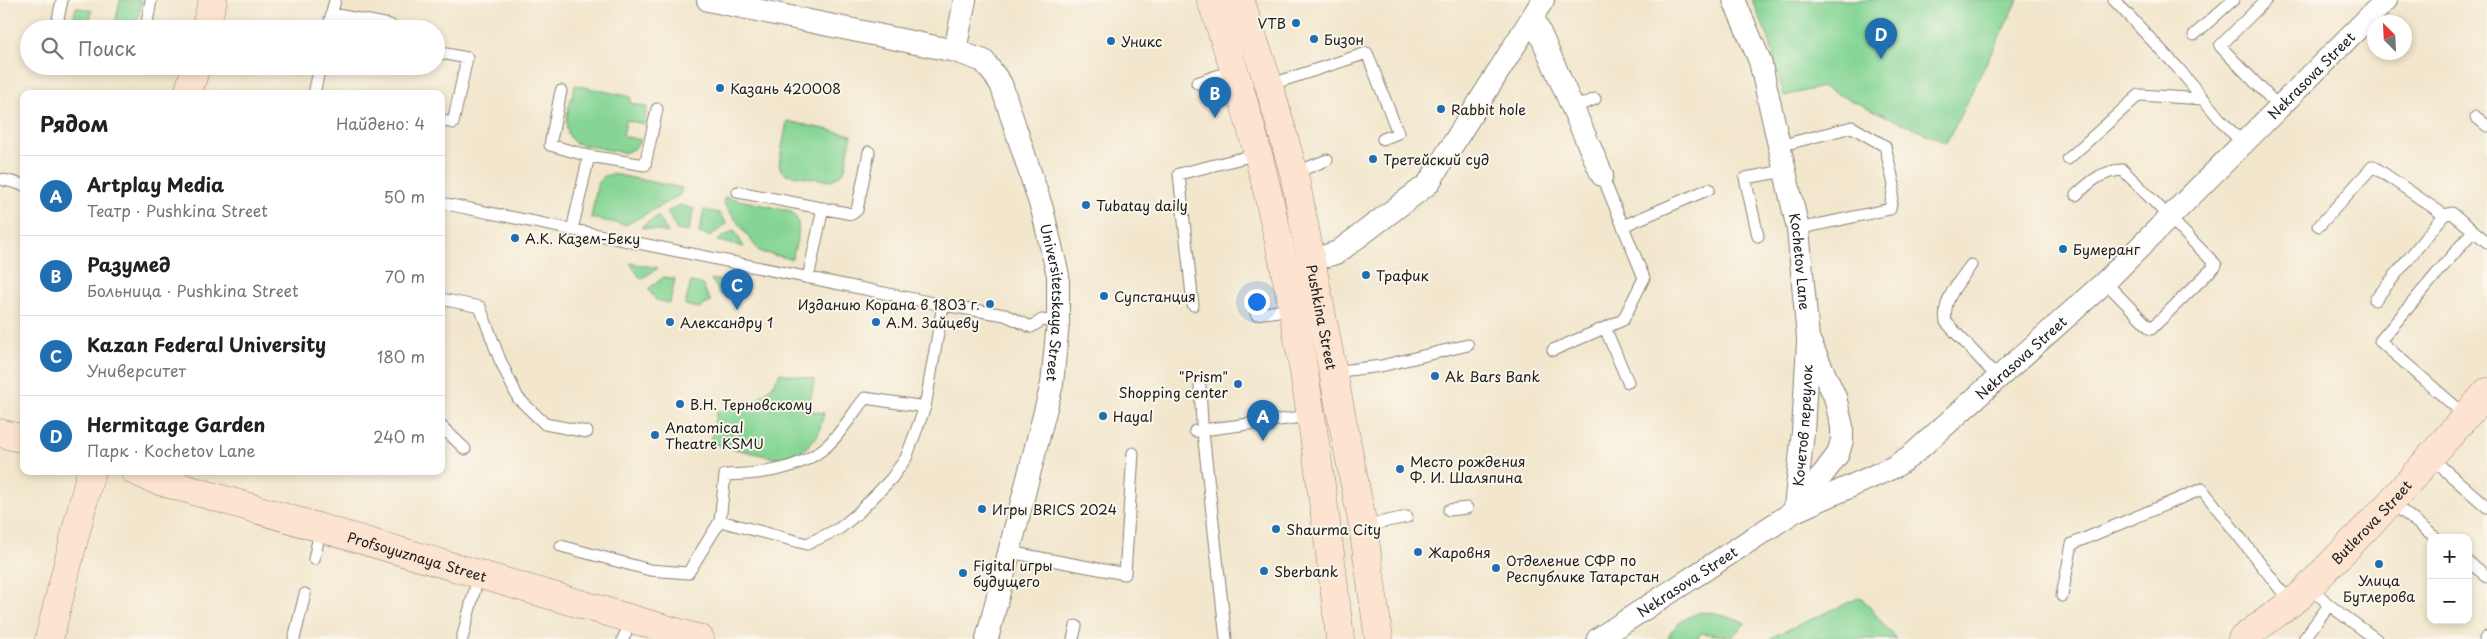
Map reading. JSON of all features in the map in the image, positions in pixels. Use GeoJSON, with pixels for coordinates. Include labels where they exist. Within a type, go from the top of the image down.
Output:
{"type":"FeatureCollection","features":[{"type":"Feature","properties":{"kind":"main road"},"geometry":{"type":"LineString","coordinates":[[207,20],[213,0]]}},
{"type":"Feature","properties":{"kind":"main road","name":"Pushkina Street"},"geometry":{"type":"LineString","coordinates":[[1211,0],[1236,69],[1260,153],[1293,309],[1310,416],[1340,639]]}},
{"type":"Feature","properties":{"kind":"main road","name":"Pushkina Street"},"geometry":{"type":"LineString","coordinates":[[1240,0],[1269,85],[1294,173],[1363,526],[1378,639]]}},
{"type":"Feature","properties":{"kind":"main road"},"geometry":{"type":"LineString","coordinates":[[189,90],[193,75]]}},
{"type":"Feature","properties":{"kind":"main road","name":"Butlerova Street"},"geometry":{"type":"LineString","coordinates":[[2242,639],[2300,594],[2391,502],[2487,392]]}},
{"type":"Feature","properties":{"kind":"main road"},"geometry":{"type":"LineString","coordinates":[[0,433],[20,438]]}},
{"type":"Feature","properties":{"kind":"main road"},"geometry":{"type":"LineString","coordinates":[[49,639],[90,475]]}},
{"type":"Feature","properties":{"kind":"main road","name":"Profsoyuznaya Street"},"geometry":{"type":"LineString","coordinates":[[148,475],[479,573],[627,629],[700,639]]}},
{"type":"Feature","properties":{"kind":"street","name":"Universitetskaya Street"},"geometry":{"type":"LineString","coordinates":[[708,0],[955,51],[984,60],[1001,84],[1042,209],[1058,275],[1058,323],[1052,384],[987,639]]}},
{"type":"Feature","properties":{"kind":"street"},"geometry":{"type":"LineString","coordinates":[[955,51],[965,0]]}},
{"type":"Feature","properties":{"kind":"street","name":"Kochetov Lane"},"geometry":{"type":"LineString","coordinates":[[1734,0],[1760,61],[1798,229],[1808,338],[1835,397],[1842,427],[1842,440],[1838,454],[1817,479],[1795,511]]}},
{"type":"Feature","properties":{"kind":"street","name":"Nekrasova Street"},"geometry":{"type":"LineString","coordinates":[[1598,639],[1795,511],[1894,467],[1912,455],[2105,282],[2278,106],[2386,0]]}},
{"type":"Feature","properties":{"kind":"street"},"geometry":{"type":"LineString","coordinates":[[1538,9],[1573,108],[1602,175]]}},
{"type":"Feature","properties":{"kind":"street"},"geometry":{"type":"LineString","coordinates":[[1311,261],[1338,252],[1428,184],[1538,9]]}},
{"type":"Feature","properties":{"kind":"street","name":"Кочетов переулок"},"geometry":{"type":"LineString","coordinates":[[1795,511],[1803,432],[1808,338]]}},
{"type":"Feature","properties":{"kind":"lane"},"geometry":{"type":"LineString","coordinates":[[58,20],[62,0]]}},
{"type":"Feature","properties":{"kind":"lane"},"geometry":{"type":"LineString","coordinates":[[148,20],[151,0]]}},
{"type":"Feature","properties":{"kind":"lane"},"geometry":{"type":"LineString","coordinates":[[330,20],[335,0]]}},
{"type":"Feature","properties":{"kind":"lane"},"geometry":{"type":"LineString","coordinates":[[2114,0],[2178,68],[2242,143]]}},
{"type":"Feature","properties":{"kind":"lane"},"geometry":{"type":"LineString","coordinates":[[2194,35],[2233,0]]}},
{"type":"Feature","properties":{"kind":"lane"},"geometry":{"type":"LineString","coordinates":[[2266,0],[2220,46],[2278,106]]}},
{"type":"Feature","properties":{"kind":"lane"},"geometry":{"type":"LineString","coordinates":[[332,14],[364,20]]}},
{"type":"Feature","properties":{"kind":"lane"},"geometry":{"type":"LineString","coordinates":[[1269,85],[1367,53],[1398,133],[1383,139]]}},
{"type":"Feature","properties":{"kind":"lane"},"geometry":{"type":"LineString","coordinates":[[445,54],[467,58],[453,123],[445,121]]}},
{"type":"Feature","properties":{"kind":"lane"},"geometry":{"type":"LineString","coordinates":[[1197,83],[1236,69]]}},
{"type":"Feature","properties":{"kind":"lane"},"geometry":{"type":"LineString","coordinates":[[315,90],[318,75]]}},
{"type":"Feature","properties":{"kind":"lane"},"geometry":{"type":"LineString","coordinates":[[561,91],[550,146],[589,156],[645,165],[657,109]]}},
{"type":"Feature","properties":{"kind":"lane"},"geometry":{"type":"LineString","coordinates":[[2068,159],[2139,95],[2204,99]]}},
{"type":"Feature","properties":{"kind":"lane"},"geometry":{"type":"LineString","coordinates":[[1573,108],[1595,99]]}},
{"type":"Feature","properties":{"kind":"lane"},"geometry":{"type":"LineString","coordinates":[[2476,117],[2487,126]]}},
{"type":"Feature","properties":{"kind":"lane"},"geometry":{"type":"LineString","coordinates":[[1779,146],[1852,127],[1885,146],[1894,185],[1890,209],[1798,229]]}},
{"type":"Feature","properties":{"kind":"lane"},"geometry":{"type":"LineString","coordinates":[[738,192],[850,214],[856,211],[869,152]]}},
{"type":"Feature","properties":{"kind":"lane"},"geometry":{"type":"LineString","coordinates":[[1193,305],[1179,174],[1260,153]]}},
{"type":"Feature","properties":{"kind":"lane"},"geometry":{"type":"LineString","coordinates":[[572,230],[589,156]]}},
{"type":"Feature","properties":{"kind":"lane"},"geometry":{"type":"LineString","coordinates":[[1294,173],[1327,160]]}},
{"type":"Feature","properties":{"kind":"lane"},"geometry":{"type":"LineString","coordinates":[[2319,226],[2373,166],[2444,215]]}},
{"type":"Feature","properties":{"kind":"lane"},"geometry":{"type":"LineString","coordinates":[[2076,195],[2092,180],[2109,170],[2123,170],[2216,265],[2151,329],[2105,282]]}},
{"type":"Feature","properties":{"kind":"lane"},"geometry":{"type":"LineString","coordinates":[[1758,236],[1745,178],[1785,171]]}},
{"type":"Feature","properties":{"kind":"lane"},"geometry":{"type":"LineString","coordinates":[[1553,350],[1623,320],[1644,278],[1602,175]]}},
{"type":"Feature","properties":{"kind":"lane"},"geometry":{"type":"LineString","coordinates":[[0,179],[20,184]]}},
{"type":"Feature","properties":{"kind":"lane"},"geometry":{"type":"LineString","coordinates":[[1623,226],[1709,189]]}},
{"type":"Feature","properties":{"kind":"lane"},"geometry":{"type":"LineString","coordinates":[[445,204],[943,305],[1005,315],[1031,327],[1042,320],[1058,323]]}},
{"type":"Feature","properties":{"kind":"lane"},"geometry":{"type":"LineString","coordinates":[[808,278],[823,208]]}},
{"type":"Feature","properties":{"kind":"lane"},"geometry":{"type":"LineString","coordinates":[[2375,300],[2444,215],[2452,213],[2487,242]]}},
{"type":"Feature","properties":{"kind":"lane"},"geometry":{"type":"LineString","coordinates":[[2466,416],[2446,401],[2380,341],[2473,231]]}},
{"type":"Feature","properties":{"kind":"lane"},"geometry":{"type":"LineString","coordinates":[[1970,265],[1946,304],[1944,313],[1946,322],[1998,378]]}},
{"type":"Feature","properties":{"kind":"lane"},"geometry":{"type":"LineString","coordinates":[[445,300],[480,307],[500,360],[518,398],[545,424],[587,432]]}},
{"type":"Feature","properties":{"kind":"lane"},"geometry":{"type":"LineString","coordinates":[[720,521],[807,544],[840,528],[873,499],[906,458],[925,407],[943,305]]}},
{"type":"Feature","properties":{"kind":"lane"},"geometry":{"type":"LineString","coordinates":[[1256,314],[1293,309]]}},
{"type":"Feature","properties":{"kind":"lane"},"geometry":{"type":"LineString","coordinates":[[1605,328],[1628,382]]}},
{"type":"Feature","properties":{"kind":"lane"},"geometry":{"type":"LineString","coordinates":[[1333,372],[1364,369],[1468,345]]}},
{"type":"Feature","properties":{"kind":"lane"},"geometry":{"type":"LineString","coordinates":[[1200,386],[1199,430],[1226,639]]}},
{"type":"Feature","properties":{"kind":"lane"},"geometry":{"type":"LineString","coordinates":[[561,546],[650,570],[688,573],[720,521],[725,474],[758,474],[778,471],[814,454],[831,442],[865,398],[925,407]]}},
{"type":"Feature","properties":{"kind":"lane"},"geometry":{"type":"LineString","coordinates":[[1199,430],[1310,416]]}},
{"type":"Feature","properties":{"kind":"lane"},"geometry":{"type":"LineString","coordinates":[[445,430],[466,449]]}},
{"type":"Feature","properties":{"kind":"lane"},"geometry":{"type":"LineString","coordinates":[[1009,552],[1126,574],[1133,453]]}},
{"type":"Feature","properties":{"kind":"lane"},"geometry":{"type":"LineString","coordinates":[[2430,457],[2487,507]]}},
{"type":"Feature","properties":{"kind":"lane"},"geometry":{"type":"LineString","coordinates":[[2062,596],[2072,544],[2202,489],[2300,594],[2329,605],[2376,639]]}},
{"type":"Feature","properties":{"kind":"lane"},"geometry":{"type":"LineString","coordinates":[[2391,502],[2431,534]]}},
{"type":"Feature","properties":{"kind":"lane"},"geometry":{"type":"LineString","coordinates":[[1449,510],[1467,508]]}},
{"type":"Feature","properties":{"kind":"lane"},"geometry":{"type":"LineString","coordinates":[[1363,526],[1408,518]]}},
{"type":"Feature","properties":{"kind":"lane"},"geometry":{"type":"LineString","coordinates":[[314,559],[322,527]]}},
{"type":"Feature","properties":{"kind":"lane"},"geometry":{"type":"LineString","coordinates":[[2472,565],[2487,576]]}},
{"type":"Feature","properties":{"kind":"lane"},"geometry":{"type":"LineString","coordinates":[[462,639],[479,573]]}},
{"type":"Feature","properties":{"kind":"lane"},"geometry":{"type":"LineString","coordinates":[[294,639],[305,594]]}},
{"type":"Feature","properties":{"kind":"lane"},"geometry":{"type":"LineString","coordinates":[[2304,639],[2329,605]]}},
{"type":"Feature","properties":{"kind":"lane"},"geometry":{"type":"LineString","coordinates":[[1073,639],[1076,626]]}},
{"type":"Feature","properties":{"kind":"green space"},"geometry":{"type":"Polygon","coordinates":[[[120,0],[142,0],[138,20],[116,20],[120,0]]]}},
{"type":"Feature","properties":{"kind":"green space"},"geometry":{"type":"Polygon","coordinates":[[[1752,0],[2018,0],[1946,143],[1822,87],[1784,96],[1769,39],[1752,0]]]}},
{"type":"Feature","properties":{"kind":"green space"},"geometry":{"type":"Polygon","coordinates":[[[76,7],[92,11],[90,20],[73,20],[76,7]]]}},
{"type":"Feature","properties":{"kind":"green space"},"geometry":{"type":"Polygon","coordinates":[[[575,85],[631,97],[630,103],[647,107],[644,124],[626,120],[623,136],[641,140],[635,148],[624,153],[575,143],[567,131],[566,124],[575,85]]]}},
{"type":"Feature","properties":{"kind":"green space"},"geometry":{"type":"Polygon","coordinates":[[[787,121],[852,135],[844,172],[831,181],[785,174],[779,164],[787,121]]]}},
{"type":"Feature","properties":{"kind":"green space"},"geometry":{"type":"Polygon","coordinates":[[[613,174],[682,188],[680,195],[626,225],[591,218],[598,182],[604,176],[613,174]]]}},
{"type":"Feature","properties":{"kind":"green space"},"geometry":{"type":"Polygon","coordinates":[[[725,197],[791,211],[798,222],[799,228],[792,259],[760,252],[723,203],[725,197]]]}},
{"type":"Feature","properties":{"kind":"green space"},"geometry":{"type":"Polygon","coordinates":[[[679,205],[694,209],[688,232],[677,230],[667,212],[679,205]]]}},
{"type":"Feature","properties":{"kind":"green space"},"geometry":{"type":"Polygon","coordinates":[[[704,210],[719,213],[727,224],[710,236],[699,233],[704,210]]]}},
{"type":"Feature","properties":{"kind":"green space"},"geometry":{"type":"Polygon","coordinates":[[[658,216],[668,233],[641,227],[658,216]]]}},
{"type":"Feature","properties":{"kind":"green space"},"geometry":{"type":"Polygon","coordinates":[[[734,230],[744,247],[717,241],[734,230]]]}},
{"type":"Feature","properties":{"kind":"green space"},"geometry":{"type":"Polygon","coordinates":[[[630,263],[658,268],[641,279],[630,263]]]}},
{"type":"Feature","properties":{"kind":"green space"},"geometry":{"type":"Polygon","coordinates":[[[664,277],[675,279],[670,303],[656,300],[648,289],[664,277]]]}},
{"type":"Feature","properties":{"kind":"green space"},"geometry":{"type":"Polygon","coordinates":[[[711,279],[738,284],[721,295],[711,279]]]}},
{"type":"Feature","properties":{"kind":"green space"},"geometry":{"type":"Polygon","coordinates":[[[691,282],[702,284],[711,302],[699,308],[685,305],[691,282]]]}},
{"type":"Feature","properties":{"kind":"green space"},"geometry":{"type":"Polygon","coordinates":[[[780,373],[815,379],[808,410],[824,413],[818,435],[804,450],[779,459],[710,443],[717,411],[736,409],[754,401],[769,389],[780,373]]]}},
{"type":"Feature","properties":{"kind":"green space"},"geometry":{"type":"Polygon","coordinates":[[[1861,597],[1896,639],[1770,639],[1774,636],[1861,597]]]}},
{"type":"Feature","properties":{"kind":"green space"},"geometry":{"type":"Polygon","coordinates":[[[1701,612],[1716,613],[1746,623],[1732,637],[1700,633],[1698,639],[1668,639],[1677,625],[1701,612]]]}},
{"type":"Feature","properties":{"kind":"place","name":"VTB"},"geometry":{"type":"Point","coordinates":[1296,23]}},
{"type":"Feature","properties":{"kind":"place","name":"Бизон"},"geometry":{"type":"Point","coordinates":[1314,39]}},
{"type":"Feature","properties":{"kind":"place","name":"Уникс"},"geometry":{"type":"Point","coordinates":[1111,41]}},
{"type":"Feature","properties":{"kind":"place","name":"Hermitage Garden"},"geometry":{"type":"Point","coordinates":[1881,59]}},
{"type":"Feature","properties":{"kind":"place","name":"Казань 420008"},"geometry":{"type":"Point","coordinates":[720,88]}},
{"type":"Feature","properties":{"kind":"place","name":"Rabbit hole"},"geometry":{"type":"Point","coordinates":[1441,109]}},
{"type":"Feature","properties":{"kind":"place","name":"Разумед"},"geometry":{"type":"Point","coordinates":[1215,118]}},
{"type":"Feature","properties":{"kind":"place","name":"Третейский суд"},"geometry":{"type":"Point","coordinates":[1373,159]}},
{"type":"Feature","properties":{"kind":"place","name":"Tubatay daily"},"geometry":{"type":"Point","coordinates":[1086,205]}},
{"type":"Feature","properties":{"kind":"place","name":"А.К. Казем-Беку"},"geometry":{"type":"Point","coordinates":[515,238]}},
{"type":"Feature","properties":{"kind":"place","name":"Бумеранг"},"geometry":{"type":"Point","coordinates":[2063,249]}},
{"type":"Feature","properties":{"kind":"place","name":"Трафик"},"geometry":{"type":"Point","coordinates":[1366,275]}},
{"type":"Feature","properties":{"kind":"place","name":"Супстанция"},"geometry":{"type":"Point","coordinates":[1104,296]}},
{"type":"Feature","properties":{"kind":"place","name":"Изданию Корана в 1803 г."},"geometry":{"type":"Point","coordinates":[990,304]}},
{"type":"Feature","properties":{"kind":"place","name":"Kazan Federal University"},"geometry":{"type":"Point","coordinates":[737,310]}},
{"type":"Feature","properties":{"kind":"place","name":"Александру 1"},"geometry":{"type":"Point","coordinates":[670,322]}},
{"type":"Feature","properties":{"kind":"place","name":"А.М. Зайцеву"},"geometry":{"type":"Point","coordinates":[876,322]}},
{"type":"Feature","properties":{"kind":"place","name":"Ak Bars Bank"},"geometry":{"type":"Point","coordinates":[1435,376]}},
{"type":"Feature","properties":{"kind":"place","name":"\"Prism\" Shopping center"},"geometry":{"type":"Point","coordinates":[1238,384]}},
{"type":"Feature","properties":{"kind":"place","name":"В.Н. Терновскому"},"geometry":{"type":"Point","coordinates":[680,404]}},
{"type":"Feature","properties":{"kind":"place","name":"Hayal"},"geometry":{"type":"Point","coordinates":[1103,416]}},
{"type":"Feature","properties":{"kind":"place","name":"Anatomical Theatre KSMU"},"geometry":{"type":"Point","coordinates":[655,435]}},
{"type":"Feature","properties":{"kind":"place","name":"Artplay Media"},"geometry":{"type":"Point","coordinates":[1263,441]}},
{"type":"Feature","properties":{"kind":"place","name":"Место рождения Ф. И. Шаляпина"},"geometry":{"type":"Point","coordinates":[1400,469]}},
{"type":"Feature","properties":{"kind":"place","name":"Игры BRICS 2024"},"geometry":{"type":"Point","coordinates":[982,509]}},
{"type":"Feature","properties":{"kind":"place","name":"Shaurma City"},"geometry":{"type":"Point","coordinates":[1276,529]}},
{"type":"Feature","properties":{"kind":"place","name":"Жаровня"},"geometry":{"type":"Point","coordinates":[1418,552]}},
{"type":"Feature","properties":{"kind":"place","name":"Улица Бутлерова"},"geometry":{"type":"Point","coordinates":[2379,564]}},
{"type":"Feature","properties":{"kind":"place","name":"Отделение СФР по Республике Татарстан"},"geometry":{"type":"Point","coordinates":[1496,568]}},
{"type":"Feature","properties":{"kind":"place","name":"Sberbank"},"geometry":{"type":"Point","coordinates":[1264,571]}},
{"type":"Feature","properties":{"kind":"place","name":"Figital игры будущего"},"geometry":{"type":"Point","coordinates":[963,573]}}]}
